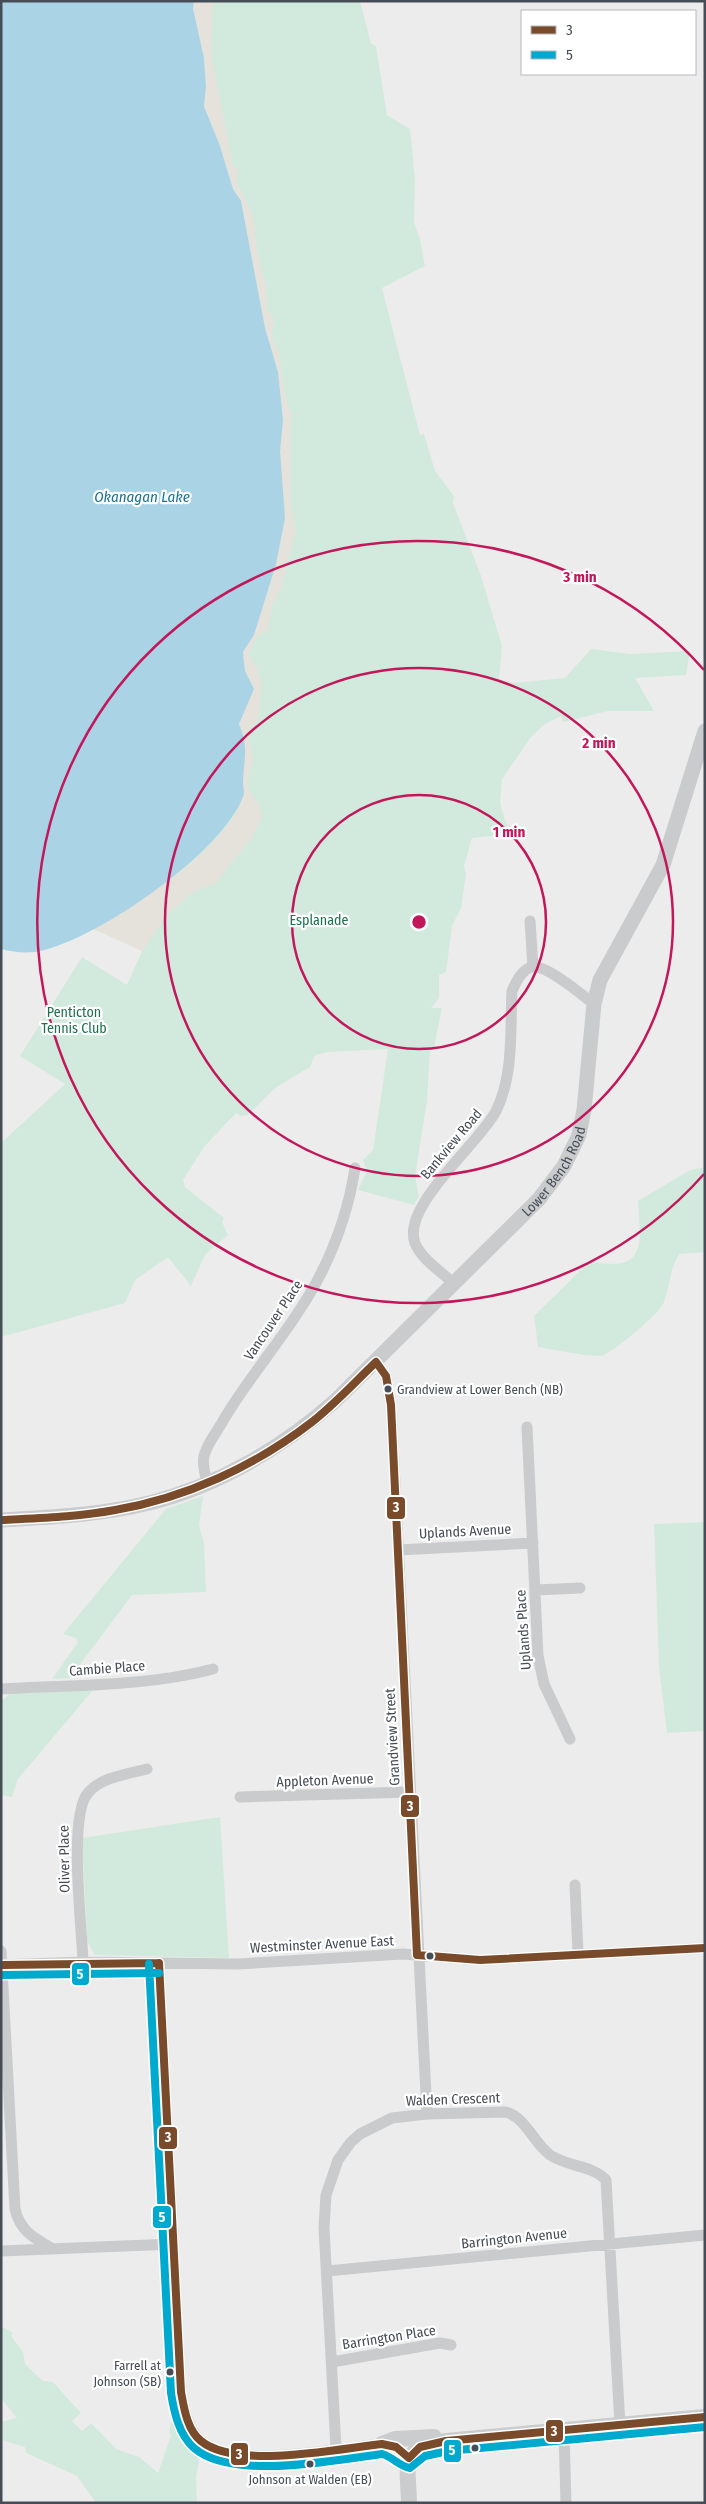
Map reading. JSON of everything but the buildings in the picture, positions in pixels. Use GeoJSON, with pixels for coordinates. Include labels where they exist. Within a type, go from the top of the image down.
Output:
{"type":"FeatureCollection","features":[{"type":"Feature","properties":{"kind":"main road"},"geometry":{"type":"LineString","coordinates":[[409,2503],[409,2458],[414,2450],[420,2447],[446,2441],[705,2417]]}},
{"type":"Feature","properties":{"kind":"main road"},"geometry":{"type":"LineString","coordinates":[[382,2444],[395,2439],[433,2436],[446,2441]]}},
{"type":"Feature","properties":{"kind":"street","name":"Lower Bench Road"},"geometry":{"type":"LineString","coordinates":[[1,1520],[96,1513],[152,1502],[207,1482],[243,1465],[292,1436],[330,1406],[376,1362],[539,1199],[554,1182],[573,1149],[583,1116],[594,1004],[604,970],[663,865],[705,731]]}},
{"type":"Feature","properties":{"kind":"street"},"geometry":{"type":"LineString","coordinates":[[530,921],[533,966],[544,969],[594,1004]]}},
{"type":"Feature","properties":{"kind":"street","name":"Bankview Road"},"geometry":{"type":"LineString","coordinates":[[454,1284],[416,1245],[415,1222],[422,1204],[430,1192],[478,1138],[497,1109],[509,1069],[512,991],[524,970],[533,966]]}},
{"type":"Feature","properties":{"kind":"street","name":"Vancouver Place"},"geometry":{"type":"LineString","coordinates":[[207,1482],[203,1462],[206,1449],[241,1392],[288,1328],[316,1283],[335,1240],[351,1190],[355,1168]]}},
{"type":"Feature","properties":{"kind":"street","name":"Grandview Street"},"geometry":{"type":"LineString","coordinates":[[376,1362],[386,1376],[390,1398],[417,1955],[427,2114]]}},
{"type":"Feature","properties":{"kind":"street","name":"Uplands Place"},"geometry":{"type":"LineString","coordinates":[[527,1426],[540,1670],[550,1700],[570,1739]]}},
{"type":"Feature","properties":{"kind":"street","name":"Uplands Avenue"},"geometry":{"type":"LineString","coordinates":[[398,1550],[533,1542]]}},
{"type":"Feature","properties":{"kind":"street"},"geometry":{"type":"LineString","coordinates":[[535,1590],[580,1588]]}},
{"type":"Feature","properties":{"kind":"street","name":"Cambie Place"},"geometry":{"type":"LineString","coordinates":[[1,1689],[143,1681],[185,1677],[213,1670]]}},
{"type":"Feature","properties":{"kind":"street","name":"Oliver Place"},"geometry":{"type":"LineString","coordinates":[[83,1962],[78,1838],[82,1801],[96,1785],[147,1769]]}},
{"type":"Feature","properties":{"kind":"street","name":"Appleton Avenue"},"geometry":{"type":"LineString","coordinates":[[240,1797],[410,1792]]}},
{"type":"Feature","properties":{"kind":"street"},"geometry":{"type":"LineString","coordinates":[[575,1885],[578,1954]]}},
{"type":"Feature","properties":{"kind":"street","name":"Westminster Avenue East"},"geometry":{"type":"LineString","coordinates":[[2,1965],[83,1962],[238,1964],[403,1954],[480,1960],[705,1948]]}},
{"type":"Feature","properties":{"kind":"street"},"geometry":{"type":"LineString","coordinates":[[1,1951],[15,2209],[19,2223],[26,2233],[53,2249]]}},
{"type":"Feature","properties":{"kind":"street"},"geometry":{"type":"LineString","coordinates":[[159,1963],[183,2405],[195,2434],[211,2448],[225,2454],[245,2456],[382,2444],[396,2447],[409,2458]]}},
{"type":"Feature","properties":{"kind":"street","name":"Walden Crescent"},"geometry":{"type":"LineString","coordinates":[[336,2448],[324,2228],[326,2195],[333,2169],[343,2152],[360,2134],[381,2122],[406,2115],[506,2112],[519,2118],[541,2147],[555,2158],[573,2166],[596,2171],[606,2180],[612,2243],[620,2425]]}},
{"type":"Feature","properties":{"kind":"street","name":"Barrington Avenue"},"geometry":{"type":"LineString","coordinates":[[327,2271],[705,2235]]}},
{"type":"Feature","properties":{"kind":"street"},"geometry":{"type":"LineString","coordinates":[[1,2251],[173,2244]]}},
{"type":"Feature","properties":{"kind":"street","name":"Barrington Place"},"geometry":{"type":"LineString","coordinates":[[332,2362],[440,2343],[451,2345]]}},
{"type":"Feature","properties":{"kind":"street"},"geometry":{"type":"LineString","coordinates":[[564,2431],[566,2503]]}},
{"type":"Feature","properties":{"kind":"green space","name":"Esplanade"},"geometry":{"type":"Polygon","coordinates":[[[194,1],[360,1],[371,43],[376,46],[387,115],[410,129],[415,179],[414,222],[420,239],[425,266],[382,288],[420,435],[424,434],[435,471],[454,496],[453,503],[481,576],[502,646],[499,679],[514,683],[565,678],[591,649],[630,654],[690,651],[686,675],[635,678],[654,711],[608,711],[563,722],[561,716],[545,724],[531,737],[502,779],[500,803],[506,823],[520,833],[472,838],[464,866],[466,874],[461,908],[452,926],[446,972],[439,975],[439,998],[431,1008],[442,1008],[434,1048],[430,1049],[427,1101],[415,1176],[419,1196],[414,1205],[358,1190],[367,1170],[363,1160],[373,1150],[388,1049],[327,1052],[315,1055],[310,1067],[275,1088],[248,1115],[241,1116],[236,1113],[204,1147],[183,1180],[185,1187],[224,1218],[222,1222],[228,1235],[205,1255],[191,1286],[168,1257],[135,1280],[125,1303],[1,1337],[1,1143],[65,1084],[20,1056],[82,957],[127,985],[142,951],[245,671],[233,189],[194,1]]]}},
{"type":"Feature","properties":{"kind":"green space"},"geometry":{"type":"Polygon","coordinates":[[[705,1167],[705,1252],[679,1254],[661,1308],[626,1340],[602,1356],[584,1355],[538,1347],[534,1316],[590,1261],[608,1264],[622,1263],[631,1259],[636,1252],[640,1231],[638,1201],[690,1170],[705,1167]]]}},
{"type":"Feature","properties":{"kind":"green space"},"geometry":{"type":"Polygon","coordinates":[[[203,1496],[199,1525],[204,1543],[206,1592],[132,1595],[70,1678],[52,1679],[78,1642],[76,1638],[63,1634],[166,1509],[203,1496]]]}},
{"type":"Feature","properties":{"kind":"green space"},"geometry":{"type":"Polygon","coordinates":[[[705,1522],[705,1731],[667,1733],[659,1667],[654,1524],[705,1522]]]}},
{"type":"Feature","properties":{"kind":"green space"},"geometry":{"type":"Polygon","coordinates":[[[94,1689],[18,1779],[12,1797],[1,1795],[1,1701],[11,1693],[94,1689]]]}},
{"type":"Feature","properties":{"kind":"green space"},"geometry":{"type":"Polygon","coordinates":[[[220,1817],[229,1958],[95,1955],[87,1941],[82,1838],[220,1817]]]}},
{"type":"Feature","properties":{"kind":"green space"},"geometry":{"type":"Polygon","coordinates":[[[1,2326],[13,2333],[11,2336],[23,2352],[25,2364],[43,2381],[53,2382],[81,2413],[72,2421],[82,2431],[91,2423],[116,2449],[139,2457],[158,2473],[171,2435],[169,2432],[174,2411],[199,2461],[196,2478],[197,2503],[96,2503],[77,2476],[26,2453],[25,2447],[1,2440],[1,2422],[17,2418],[1,2398],[1,2326]]]}},
{"type":"Feature","properties":{"kind":"sand"},"geometry":{"type":"Polygon","coordinates":[[[194,1],[213,1],[211,55],[233,166],[238,168],[237,184],[253,215],[257,251],[266,286],[267,311],[274,321],[271,333],[278,350],[285,394],[291,413],[290,501],[296,531],[281,588],[272,606],[268,631],[257,637],[248,654],[257,667],[262,683],[258,720],[254,723],[248,735],[253,759],[247,781],[248,789],[259,804],[262,816],[251,839],[215,884],[195,891],[169,913],[142,951],[93,929],[156,889],[198,856],[217,838],[232,818],[243,798],[245,747],[239,724],[254,689],[245,671],[243,652],[254,635],[276,564],[285,518],[280,451],[283,420],[278,372],[265,328],[241,201],[233,189],[220,146],[204,105],[206,87],[204,58],[193,7],[194,1]]]}},
{"type":"Feature","properties":{"kind":"water","name":"Okanagan Lake"},"geometry":{"type":"Polygon","coordinates":[[[1,1],[194,1],[193,8],[204,58],[206,87],[204,106],[220,146],[233,189],[241,201],[265,328],[278,372],[283,420],[280,451],[285,518],[276,564],[254,635],[243,652],[245,671],[254,689],[239,724],[245,747],[243,797],[230,819],[210,844],[153,892],[121,914],[89,932],[60,945],[35,952],[1,949],[1,1]]]}},
{"type":"Feature","properties":{"kind":"transit line","name":"3"},"geometry":{"type":"LineString","coordinates":[[376,1362],[386,1376],[391,1405],[417,1955]]}},
{"type":"Feature","properties":{"kind":"transit line","name":"3"},"geometry":{"type":"LineString","coordinates":[[1,1520],[73,1516],[142,1505],[219,1478],[267,1453],[312,1422],[376,1362]]}},
{"type":"Feature","properties":{"kind":"transit line","name":"3"},"geometry":{"type":"LineString","coordinates":[[417,1955],[480,1960],[705,1948]]}},
{"type":"Feature","properties":{"kind":"transit line","name":"3"},"geometry":{"type":"LineString","coordinates":[[159,1963],[181,2392],[185,2412],[192,2431],[201,2441],[217,2450],[238,2454],[262,2456],[288,2455],[382,2444],[396,2447],[409,2458]]}},
{"type":"Feature","properties":{"kind":"transit line","name":"3"},"geometry":{"type":"LineString","coordinates":[[2,1965],[159,1963]]}},
{"type":"Feature","properties":{"kind":"transit line","name":"5"},"geometry":{"type":"LineString","coordinates":[[149,1964],[171,2393],[181,2430],[184,2437],[194,2448],[211,2458],[233,2464],[285,2466],[382,2454],[410,2468],[425,2456],[448,2451],[705,2427]]}},
{"type":"Feature","properties":{"kind":"transit line","name":"5"},"geometry":{"type":"LineString","coordinates":[[2,1975],[159,1973]]}},
{"type":"Feature","properties":{"kind":"transit line","name":"3"},"geometry":{"type":"LineString","coordinates":[[409,2458],[420,2447],[446,2441],[705,2417]]}},
{"type":"Feature","properties":{"kind":"place","name":"Grandview at Lower Bench (NB)"},"geometry":{"type":"Point","coordinates":[388,1389]}},
{"type":"Feature","properties":{"kind":"place","name":"Farrell at Johnson (SB)"},"geometry":{"type":"Point","coordinates":[170,2372]}},
{"type":"Feature","properties":{"kind":"place","name":"Johnson at Walden (EB)"},"geometry":{"type":"Point","coordinates":[310,2464]}},
{"type":"Feature","properties":{"kind":"park label","name":"Penticton Tennis Club"},"geometry":{"type":"Point","coordinates":[74,1020]}}]}
